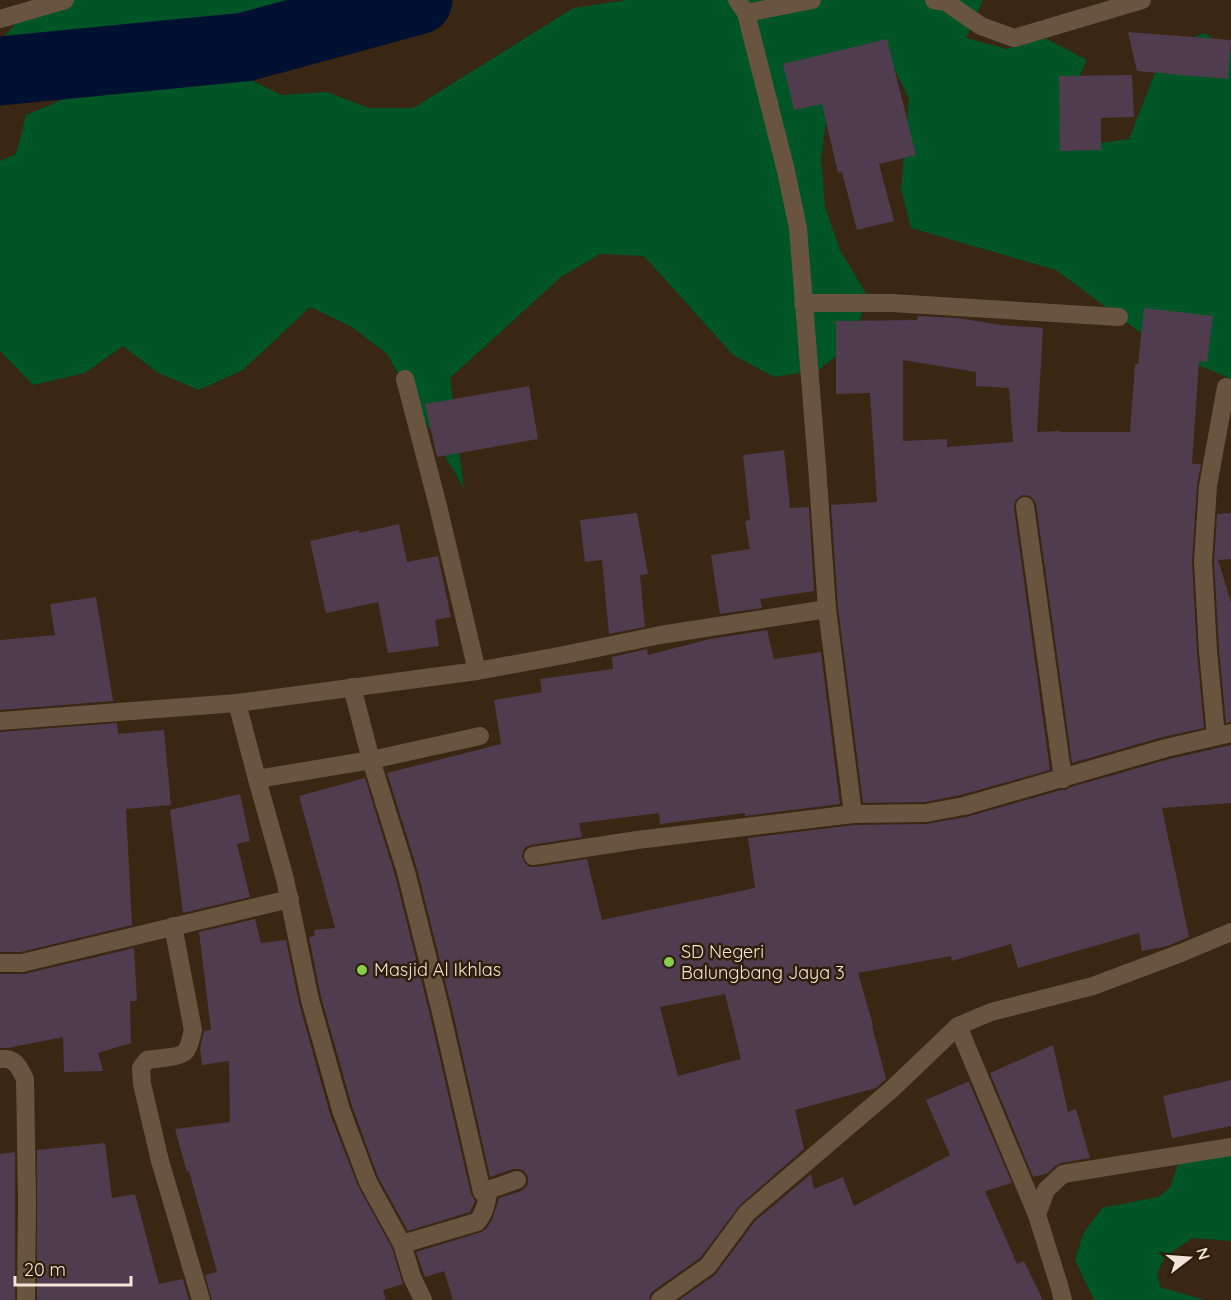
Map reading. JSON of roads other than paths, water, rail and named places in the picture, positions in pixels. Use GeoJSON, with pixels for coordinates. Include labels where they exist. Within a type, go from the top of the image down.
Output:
{"type":"FeatureCollection","features":[{"type":"Feature","properties":{"kind":"street"},"geometry":{"type":"LineString","coordinates":[[0,19],[65,0]]}},
{"type":"Feature","properties":{"kind":"street"},"geometry":{"type":"LineString","coordinates":[[812,0],[742,7],[786,171],[798,228],[827,609],[853,814]]}},
{"type":"Feature","properties":{"kind":"street"},"geometry":{"type":"LineString","coordinates":[[934,0],[946,2],[981,26],[1014,38],[1142,0]]}},
{"type":"Feature","properties":{"kind":"street"},"geometry":{"type":"LineString","coordinates":[[804,303],[892,303],[1119,317]]}},
{"type":"Feature","properties":{"kind":"street"},"geometry":{"type":"LineString","coordinates":[[405,379],[477,670]]}},
{"type":"Feature","properties":{"kind":"street"},"geometry":{"type":"LineString","coordinates":[[533,856],[637,840],[853,814],[926,813],[955,808],[1166,748],[1224,735],[1208,651],[1203,561],[1208,486],[1226,387]]}},
{"type":"Feature","properties":{"kind":"street"},"geometry":{"type":"LineString","coordinates":[[1025,506],[1063,779]]}},
{"type":"Feature","properties":{"kind":"street"},"geometry":{"type":"LineString","coordinates":[[0,721],[237,703],[477,670],[564,656],[660,635],[827,609]]}},
{"type":"Feature","properties":{"kind":"street"},"geometry":{"type":"LineString","coordinates":[[352,687],[408,883],[441,1012],[482,1192],[518,1180]]}},
{"type":"Feature","properties":{"kind":"street"},"geometry":{"type":"LineString","coordinates":[[237,703],[290,899],[310,1000],[341,1110],[368,1182],[402,1244],[412,1277],[423,1300]]}},
{"type":"Feature","properties":{"kind":"street"},"geometry":{"type":"LineString","coordinates":[[257,779],[371,760],[480,736]]}},
{"type":"Feature","properties":{"kind":"street"},"geometry":{"type":"LineString","coordinates":[[0,963],[22,963],[290,899]]}},
{"type":"Feature","properties":{"kind":"street"},"geometry":{"type":"LineString","coordinates":[[173,926],[193,1030],[184,1053],[147,1060],[141,1068],[142,1084],[160,1161],[201,1300]]}},
{"type":"Feature","properties":{"kind":"street"},"geometry":{"type":"LineString","coordinates":[[660,1300],[708,1266],[747,1214],[891,1090],[958,1026],[991,1012],[1093,986],[1231,932]]}},
{"type":"Feature","properties":{"kind":"street"},"geometry":{"type":"LineString","coordinates":[[958,1026],[1037,1215],[1063,1300]]}},
{"type":"Feature","properties":{"kind":"street"},"geometry":{"type":"LineString","coordinates":[[0,1059],[8,1058],[17,1063],[25,1079],[26,1300]]}},
{"type":"Feature","properties":{"kind":"street"},"geometry":{"type":"LineString","coordinates":[[1037,1215],[1046,1190],[1063,1174],[1231,1147]]}},
{"type":"Feature","properties":{"kind":"street"},"geometry":{"type":"LineString","coordinates":[[402,1244],[477,1222],[483,1216],[488,1190]]}},
{"type":"Feature","properties":{"kind":"waterway"},"geometry":{"type":"LineString","coordinates":[[0,71],[245,47],[418,0]]}},
{"type":"Feature","properties":{"kind":"place","name":"SD Negeri Balungbang Jaya 3"},"geometry":{"type":"Point","coordinates":[669,962]}},
{"type":"Feature","properties":{"kind":"place","name":"Masjid Al Ikhlas"},"geometry":{"type":"Point","coordinates":[362,970]}}]}
